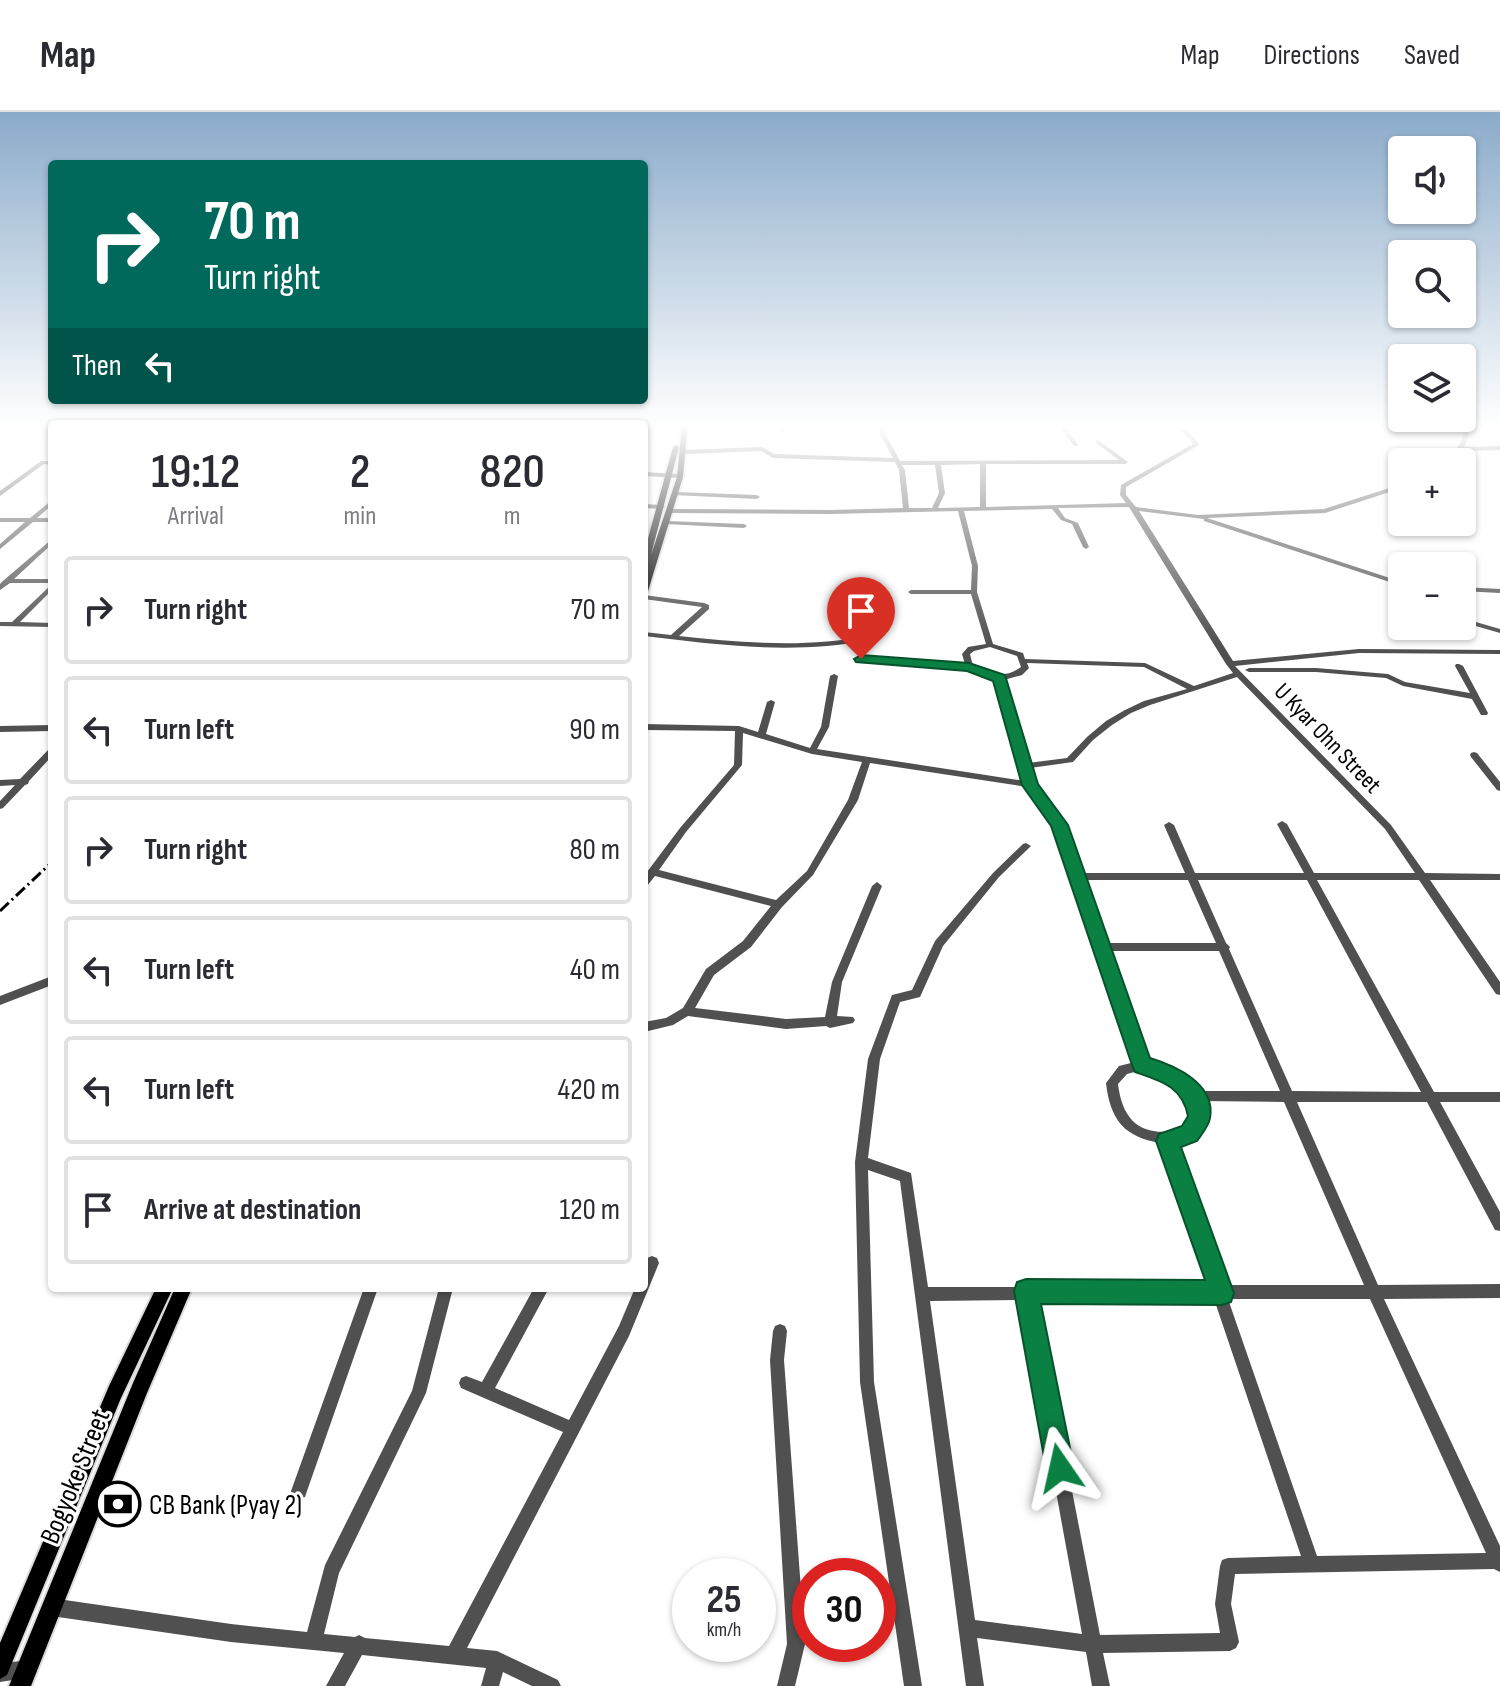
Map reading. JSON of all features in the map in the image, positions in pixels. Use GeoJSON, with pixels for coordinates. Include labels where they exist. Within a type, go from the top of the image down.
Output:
{"type":"FeatureCollection","features":[{"type":"Feature","properties":{"kind":"main road"},"geometry":{"type":"LineString","coordinates":[[648,545],[664,497]]}},
{"type":"Feature","properties":{"kind":"main road"},"geometry":{"type":"LineString","coordinates":[[648,582],[674,497]]}},
{"type":"Feature","properties":{"kind":"main road","name":"Bogyoke Street"},"geometry":{"type":"LineString","coordinates":[[0,1670],[115,1392],[163,1292]]}},
{"type":"Feature","properties":{"kind":"main road","name":"Bogyoke Street"},"geometry":{"type":"LineString","coordinates":[[23,1677],[182,1292]]}},
{"type":"Feature","properties":{"kind":"street"},"geometry":{"type":"LineString","coordinates":[[905,497],[906,511]]}},
{"type":"Feature","properties":{"kind":"street"},"geometry":{"type":"LineString","coordinates":[[934,510],[940,497]]}},
{"type":"Feature","properties":{"kind":"street"},"geometry":{"type":"LineString","coordinates":[[983,497],[983,509]]}},
{"type":"Feature","properties":{"kind":"street"},"geometry":{"type":"LineString","coordinates":[[1128,497],[1132,507]]}},
{"type":"Feature","properties":{"kind":"street"},"geometry":{"type":"LineString","coordinates":[[1198,517],[1325,511],[1367,497]]}},
{"type":"Feature","properties":{"kind":"street"},"geometry":{"type":"LineString","coordinates":[[0,547],[48,505]]}},
{"type":"Feature","properties":{"kind":"street"},"geometry":{"type":"LineString","coordinates":[[648,506],[662,507]]}},
{"type":"Feature","properties":{"kind":"street"},"geometry":{"type":"LineString","coordinates":[[1054,507],[1063,519],[1075,523],[1086,547]]}},
{"type":"Feature","properties":{"kind":"street"},"geometry":{"type":"LineString","coordinates":[[671,511],[1132,507],[1198,517],[1388,577]]}},
{"type":"Feature","properties":{"kind":"street","name":"U Kyar Ohn Street"},"geometry":{"type":"LineString","coordinates":[[1132,507],[1234,670],[1388,827],[1500,991]]}},
{"type":"Feature","properties":{"kind":"street"},"geometry":{"type":"LineString","coordinates":[[961,509],[975,566],[974,592],[990,645]]}},
{"type":"Feature","properties":{"kind":"street"},"geometry":{"type":"LineString","coordinates":[[0,520],[48,520]]}},
{"type":"Feature","properties":{"kind":"street"},"geometry":{"type":"LineString","coordinates":[[667,523],[744,526]]}},
{"type":"Feature","properties":{"kind":"street"},"geometry":{"type":"LineString","coordinates":[[0,588],[4,581],[48,544]]}},
{"type":"Feature","properties":{"kind":"street"},"geometry":{"type":"LineString","coordinates":[[4,581],[48,583]]}},
{"type":"Feature","properties":{"kind":"street"},"geometry":{"type":"LineString","coordinates":[[13,625],[48,587]]}},
{"type":"Feature","properties":{"kind":"street"},"geometry":{"type":"LineString","coordinates":[[1476,590],[1500,591]]}},
{"type":"Feature","properties":{"kind":"street"},"geometry":{"type":"LineString","coordinates":[[911,592],[974,592]]}},
{"type":"Feature","properties":{"kind":"street"},"geometry":{"type":"LineString","coordinates":[[648,595],[704,605],[703,610],[673,637]]}},
{"type":"Feature","properties":{"kind":"street"},"geometry":{"type":"LineString","coordinates":[[0,624],[48,625]]}},
{"type":"Feature","properties":{"kind":"street"},"geometry":{"type":"LineString","coordinates":[[1476,624],[1500,631]]}},
{"type":"Feature","properties":{"kind":"street"},"geometry":{"type":"LineString","coordinates":[[648,634],[720,643],[822,644],[869,638]]}},
{"type":"Feature","properties":{"kind":"street"},"geometry":{"type":"LineString","coordinates":[[969,667],[966,654],[971,649],[990,645],[1012,650],[1025,661],[1145,665],[1194,689]]}},
{"type":"Feature","properties":{"kind":"street"},"geometry":{"type":"LineString","coordinates":[[1025,766],[1070,760],[1097,728],[1146,701],[1194,689],[1234,670],[1359,651],[1500,652]]}},
{"type":"Feature","properties":{"kind":"street"},"geometry":{"type":"LineString","coordinates":[[861,659],[969,667],[1000,678],[1020,673],[1025,661]]}},
{"type":"Feature","properties":{"kind":"street"},"geometry":{"type":"LineString","coordinates":[[1459,666],[1484,713]]}},
{"type":"Feature","properties":{"kind":"street"},"geometry":{"type":"LineString","coordinates":[[1234,670],[1316,670],[1388,676],[1403,684],[1476,697]]}},
{"type":"Feature","properties":{"kind":"street"},"geometry":{"type":"LineString","coordinates":[[812,751],[825,727],[834,676]]}},
{"type":"Feature","properties":{"kind":"street"},"geometry":{"type":"LineString","coordinates":[[1000,678],[1030,785],[1059,825],[1142,1065]]}},
{"type":"Feature","properties":{"kind":"street"},"geometry":{"type":"LineString","coordinates":[[762,734],[771,702]]}},
{"type":"Feature","properties":{"kind":"street"},"geometry":{"type":"LineString","coordinates":[[648,727],[739,729],[812,751],[1030,785]]}},
{"type":"Feature","properties":{"kind":"street"},"geometry":{"type":"LineString","coordinates":[[0,729],[48,728]]}},
{"type":"Feature","properties":{"kind":"street"},"geometry":{"type":"LineString","coordinates":[[648,879],[683,830],[738,765],[739,729]]}},
{"type":"Feature","properties":{"kind":"street"},"geometry":{"type":"LineString","coordinates":[[1474,755],[1500,788]]}},
{"type":"Feature","properties":{"kind":"street"},"geometry":{"type":"LineString","coordinates":[[0,806],[48,756]]}},
{"type":"Feature","properties":{"kind":"street"},"geometry":{"type":"LineString","coordinates":[[648,1026],[669,1022],[687,1011],[710,972],[747,944],[778,904],[810,873],[853,800],[867,760]]}},
{"type":"Feature","properties":{"kind":"street"},"geometry":{"type":"LineString","coordinates":[[0,783],[25,782]]}},
{"type":"Feature","properties":{"kind":"street"},"geometry":{"type":"LineString","coordinates":[[1282,824],[1500,1225]]}},
{"type":"Feature","properties":{"kind":"street"},"geometry":{"type":"LineString","coordinates":[[968,1628],[1094,1644],[1230,1642],[1223,1604],[1228,1566],[1499,1562],[1375,1294],[1169,825]]}},
{"type":"Feature","properties":{"kind":"street"},"geometry":{"type":"LineString","coordinates":[[913,1686],[867,1382],[861,1162],[874,1059],[896,998],[916,994],[939,944],[996,875],[1026,846]]}},
{"type":"Feature","properties":{"kind":"street"},"geometry":{"type":"LineString","coordinates":[[654,872],[778,904]]}},
{"type":"Feature","properties":{"kind":"street"},"geometry":{"type":"LineString","coordinates":[[1079,876],[1500,877]]}},
{"type":"Feature","properties":{"kind":"street"},"geometry":{"type":"LineString","coordinates":[[830,1023],[837,982],[877,886]]}},
{"type":"Feature","properties":{"kind":"street"},"geometry":{"type":"LineString","coordinates":[[1103,947],[1225,947]]}},
{"type":"Feature","properties":{"kind":"street"},"geometry":{"type":"LineString","coordinates":[[0,1001],[48,982]]}},
{"type":"Feature","properties":{"kind":"street"},"geometry":{"type":"LineString","coordinates":[[687,1011],[786,1024],[849,1020]]}},
{"type":"Feature","properties":{"kind":"street"},"geometry":{"type":"LineString","coordinates":[[1142,1065],[1172,1074],[1195,1096],[1199,1117],[1189,1134],[1167,1141],[1144,1136],[1123,1121],[1112,1102],[1112,1083],[1123,1070],[1142,1065]]}},
{"type":"Feature","properties":{"kind":"street"},"geometry":{"type":"LineString","coordinates":[[1195,1096],[1500,1097]]}},
{"type":"Feature","properties":{"kind":"street"},"geometry":{"type":"LineString","coordinates":[[1167,1141],[1222,1293],[1312,1565]]}},
{"type":"Feature","properties":{"kind":"street"},"geometry":{"type":"LineString","coordinates":[[861,1162],[906,1177],[975,1686]]}},
{"type":"Feature","properties":{"kind":"street"},"geometry":{"type":"LineString","coordinates":[[648,1273],[652,1263]]}},
{"type":"Feature","properties":{"kind":"street"},"geometry":{"type":"LineString","coordinates":[[924,1294],[1026,1291],[1375,1294],[1500,1291]]}},
{"type":"Feature","properties":{"kind":"street"},"geometry":{"type":"LineString","coordinates":[[1026,1291],[1101,1686]]}},
{"type":"Feature","properties":{"kind":"street"},"geometry":{"type":"LineString","coordinates":[[299,1491],[370,1292]]}},
{"type":"Feature","properties":{"kind":"street"},"geometry":{"type":"LineString","coordinates":[[314,1640],[331,1571],[419,1393],[445,1292]]}},
{"type":"Feature","properties":{"kind":"street"},"geometry":{"type":"LineString","coordinates":[[485,1391],[540,1292]]}},
{"type":"Feature","properties":{"kind":"street"},"geometry":{"type":"LineString","coordinates":[[454,1655],[624,1331],[640,1292]]}},
{"type":"Feature","properties":{"kind":"street"},"geometry":{"type":"LineString","coordinates":[[780,1331],[777,1360],[796,1644],[786,1686]]}},
{"type":"Feature","properties":{"kind":"street"},"geometry":{"type":"LineString","coordinates":[[466,1383],[571,1428]]}},
{"type":"Feature","properties":{"kind":"street"},"geometry":{"type":"LineString","coordinates":[[51,1607],[231,1633],[497,1660],[552,1686]]}},
{"type":"Feature","properties":{"kind":"street"},"geometry":{"type":"LineString","coordinates":[[335,1686],[359,1644]]}},
{"type":"Feature","properties":{"kind":"street"},"geometry":{"type":"LineString","coordinates":[[490,1686],[497,1660]]}},
{"type":"Feature","properties":{"kind":"street"},"geometry":{"type":"LineString","coordinates":[[0,1670],[23,1677]]}},
{"type":"Feature","properties":{"kind":"railway"},"geometry":{"type":"LineString","coordinates":[[0,911],[48,866]]}},
{"type":"Feature","properties":{"kind":"place","name":"CB Bank (Pyay 2)"},"geometry":{"type":"Point","coordinates":[118,1504]}},
{"type":"Feature","properties":{"kind":"route"},"geometry":{"type":"LineString","coordinates":[[861,659],[969,667],[977,673],[1000,678],[1030,785],[1036,789],[1059,825],[1142,1065],[1172,1074],[1195,1096],[1199,1117],[1189,1134],[1167,1141],[1222,1293],[1026,1291],[1060,1468]]}}]}
